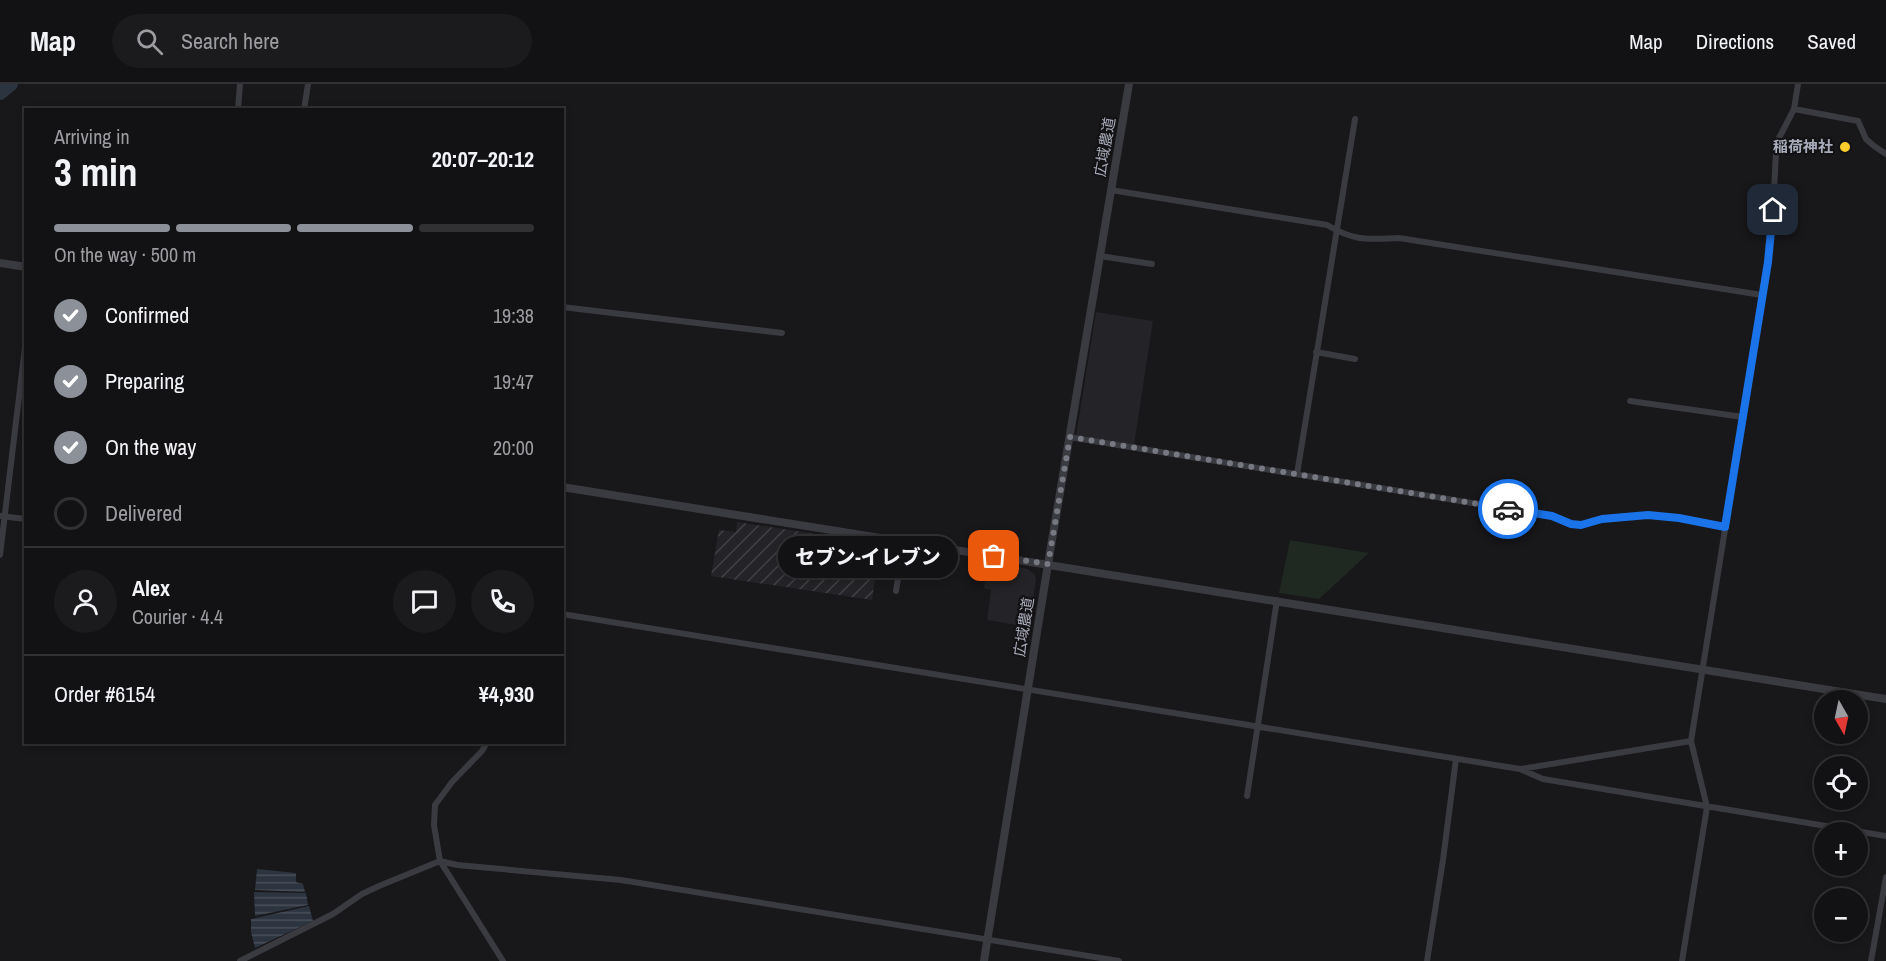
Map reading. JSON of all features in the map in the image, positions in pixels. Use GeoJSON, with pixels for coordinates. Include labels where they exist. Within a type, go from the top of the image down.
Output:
{"type":"FeatureCollection","features":[{"type":"Feature","properties":{"kind":"street"},"geometry":{"type":"LineString","coordinates":[[238,108],[240,84]]}},
{"type":"Feature","properties":{"kind":"street"},"geometry":{"type":"LineString","coordinates":[[304,108],[308,84]]}},
{"type":"Feature","properties":{"kind":"street","name":"広域農道"},"geometry":{"type":"LineString","coordinates":[[984,961],[1129,84]]}},
{"type":"Feature","properties":{"kind":"street"},"geometry":{"type":"LineString","coordinates":[[1682,961],[1707,807],[1691,741],[1773,229],[1776,152],[1779,138],[1794,109],[1798,84]]}},
{"type":"Feature","properties":{"kind":"street"},"geometry":{"type":"LineString","coordinates":[[1794,109],[1858,121],[1866,139],[1886,154]]}},
{"type":"Feature","properties":{"kind":"street"},"geometry":{"type":"LineString","coordinates":[[1297,474],[1355,119]]}},
{"type":"Feature","properties":{"kind":"street"},"geometry":{"type":"LineString","coordinates":[[1111,190],[1327,225],[1351,237],[1363,239],[1399,238],[1762,295]]}},
{"type":"Feature","properties":{"kind":"street"},"geometry":{"type":"LineString","coordinates":[[1100,256],[1152,264]]}},
{"type":"Feature","properties":{"kind":"street"},"geometry":{"type":"LineString","coordinates":[[0,263],[24,267]]}},
{"type":"Feature","properties":{"kind":"street"},"geometry":{"type":"LineString","coordinates":[[564,307],[782,333]]}},
{"type":"Feature","properties":{"kind":"street"},"geometry":{"type":"LineString","coordinates":[[1316,352],[1355,359]]}},
{"type":"Feature","properties":{"kind":"street"},"geometry":{"type":"LineString","coordinates":[[0,555],[2,517],[24,354]]}},
{"type":"Feature","properties":{"kind":"street"},"geometry":{"type":"LineString","coordinates":[[1630,401],[1743,417]]}},
{"type":"Feature","properties":{"kind":"street"},"geometry":{"type":"LineString","coordinates":[[1070,437],[1552,516],[1571,524],[1581,525],[1602,519],[1648,515],[1679,518],[1725,527]]}},
{"type":"Feature","properties":{"kind":"street"},"geometry":{"type":"LineString","coordinates":[[564,487],[1886,699]]}},
{"type":"Feature","properties":{"kind":"street"},"geometry":{"type":"LineString","coordinates":[[2,517],[24,519]]}},
{"type":"Feature","properties":{"kind":"street"},"geometry":{"type":"LineString","coordinates":[[896,591],[904,541]]}},
{"type":"Feature","properties":{"kind":"street"},"geometry":{"type":"LineString","coordinates":[[1247,796],[1277,600]]}},
{"type":"Feature","properties":{"kind":"street"},"geometry":{"type":"LineString","coordinates":[[564,614],[1520,769],[1543,779],[1886,836]]}},
{"type":"Feature","properties":{"kind":"street"},"geometry":{"type":"LineString","coordinates":[[1520,769],[1691,741]]}},
{"type":"Feature","properties":{"kind":"street"},"geometry":{"type":"LineString","coordinates":[[486,744],[435,805],[434,825],[440,861],[502,961]]}},
{"type":"Feature","properties":{"kind":"street"},"geometry":{"type":"LineString","coordinates":[[1427,961],[1456,759]]}},
{"type":"Feature","properties":{"kind":"street"},"geometry":{"type":"LineString","coordinates":[[240,961],[333,914],[362,894],[440,861],[457,865],[621,880],[1119,961]]}},
{"type":"Feature","properties":{"kind":"street"},"geometry":{"type":"LineString","coordinates":[[1871,961],[1886,877]]}},
{"type":"Feature","properties":{"kind":"shaded area"},"geometry":{"type":"Polygon","coordinates":[[[1096,312],[1153,321],[1134,445],[1076,436],[1096,312]]]}},
{"type":"Feature","properties":{"kind":"shaded area"},"geometry":{"type":"Polygon","coordinates":[[[737,522],[880,544],[872,600],[711,576],[719,530],[736,532],[737,522]]]}},
{"type":"Feature","properties":{"kind":"shaded area"},"geometry":{"type":"Polygon","coordinates":[[[1290,540],[1369,553],[1319,599],[1279,593],[1290,540]]]}},
{"type":"Feature","properties":{"kind":"shaded area"},"geometry":{"type":"Polygon","coordinates":[[[987,561],[1028,569],[1035,575],[1029,627],[987,620],[991,590],[984,588],[987,561]]]}},
{"type":"Feature","properties":{"kind":"water"},"geometry":{"type":"Polygon","coordinates":[[[257,869],[296,873],[296,882],[303,884],[305,892],[255,890],[257,869]]]}},
{"type":"Feature","properties":{"kind":"water"},"geometry":{"type":"Polygon","coordinates":[[[254,892],[306,893],[308,905],[255,916],[254,892]]]}},
{"type":"Feature","properties":{"kind":"water"},"geometry":{"type":"Polygon","coordinates":[[[309,906],[313,921],[255,948],[251,919],[309,906]]]}},
{"type":"Feature","properties":{"kind":"waterway"},"geometry":{"type":"LineString","coordinates":[[0,93],[11,84]]}},
{"type":"Feature","properties":{"kind":"way so far"},"geometry":{"type":"LineString","coordinates":[[994,556],[1048,564],[1070,437],[1508,509]]}},
{"type":"Feature","properties":{"kind":"place","name":"稲荷神社"},"geometry":{"type":"Point","coordinates":[1845,147]}},
{"type":"Feature","properties":{"kind":"place","name":"セブン-イレブン"},"geometry":{"type":"Point","coordinates":[994,556]}},
{"type":"Feature","properties":{"kind":"route"},"geometry":{"type":"LineString","coordinates":[[1508,509],[1552,516],[1571,524],[1581,525],[1602,519],[1648,515],[1679,518],[1725,527],[1773,229],[1773,210]]}}]}
